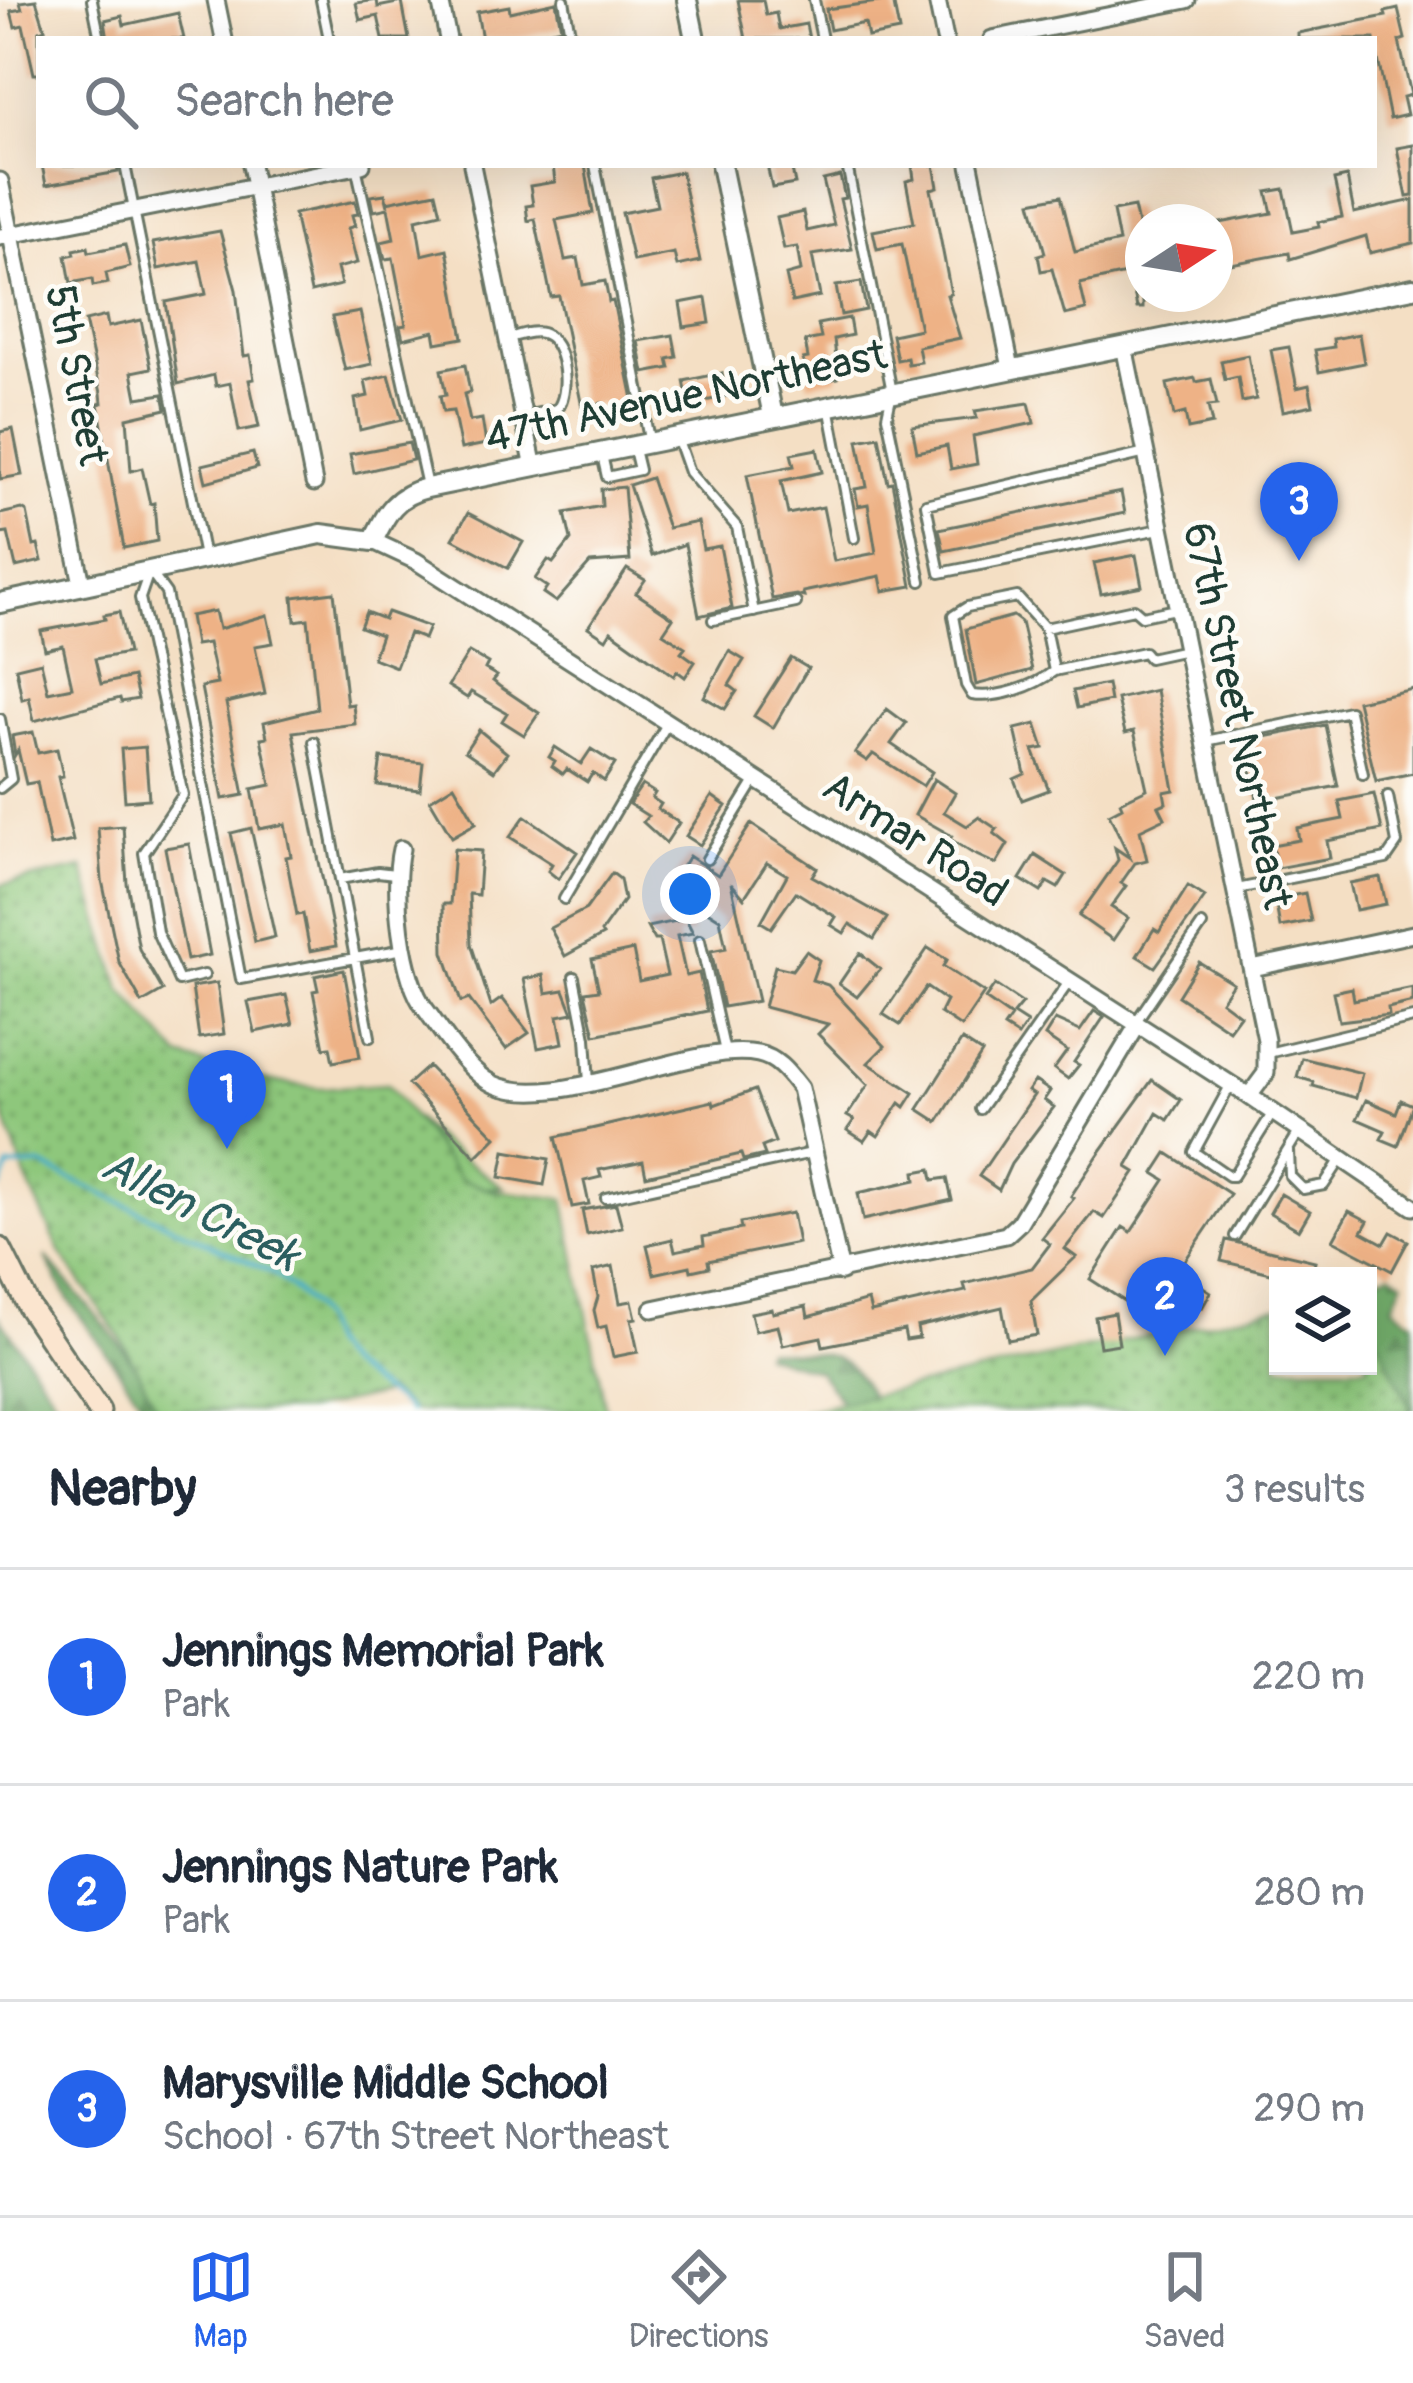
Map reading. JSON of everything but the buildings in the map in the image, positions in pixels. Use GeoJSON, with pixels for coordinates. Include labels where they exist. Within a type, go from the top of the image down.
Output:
{"type":"FeatureCollection","features":[{"type":"Feature","properties":{"kind":"main road"},"geometry":{"type":"LineString","coordinates":[[1,1251],[29,1307],[100,1411]]}},
{"type":"Feature","properties":{"kind":"street"},"geometry":{"type":"LineString","coordinates":[[216,0],[223,36]]}},
{"type":"Feature","properties":{"kind":"street"},"geometry":{"type":"LineString","coordinates":[[440,0],[447,36]]}},
{"type":"Feature","properties":{"kind":"street"},"geometry":{"type":"LineString","coordinates":[[687,0],[694,36]]}},
{"type":"Feature","properties":{"kind":"street"},"geometry":{"type":"LineString","coordinates":[[937,0],[944,36]]}},
{"type":"Feature","properties":{"kind":"street"},"geometry":{"type":"LineString","coordinates":[[1007,36],[1186,0]]}},
{"type":"Feature","properties":{"kind":"street"},"geometry":{"type":"LineString","coordinates":[[252,168],[314,483]]}},
{"type":"Feature","properties":{"kind":"street"},"geometry":{"type":"LineString","coordinates":[[6,236],[343,168]]}},
{"type":"Feature","properties":{"kind":"street"},"geometry":{"type":"LineString","coordinates":[[473,168],[533,464]]}},
{"type":"Feature","properties":{"kind":"street"},"geometry":{"type":"LineString","coordinates":[[722,168],[773,416]]}},
{"type":"Feature","properties":{"kind":"street"},"geometry":{"type":"LineString","coordinates":[[971,168],[1011,368]]}},
{"type":"Feature","properties":{"kind":"street","name":"5th Street"},"geometry":{"type":"LineString","coordinates":[[0,181],[6,236],[82,584]]}},
{"type":"Feature","properties":{"kind":"street","name":"47th Avenue Northeast"},"geometry":{"type":"LineString","coordinates":[[373,541],[386,513],[406,493],[1413,288]]}},
{"type":"Feature","properties":{"kind":"street","name":"67th Street Northeast"},"geometry":{"type":"LineString","coordinates":[[1124,346],[1266,1053]]}},
{"type":"Feature","properties":{"kind":"street"},"geometry":{"type":"LineString","coordinates":[[0,603],[321,534],[373,541]]}},
{"type":"Feature","properties":{"kind":"street","name":"Armar Road"},"geometry":{"type":"LineString","coordinates":[[373,541],[416,560],[1249,1096],[1413,1207]]}},
{"type":"Feature","properties":{"kind":"street"},"geometry":{"type":"LineString","coordinates":[[401,849],[395,874],[417,999],[466,1061],[489,1082],[517,1090],[589,1084],[725,1053],[762,1054],[783,1066],[800,1088],[841,1273]]}},
{"type":"Feature","properties":{"kind":"street"},"geometry":{"type":"LineString","coordinates":[[1252,968],[1413,934]]}},
{"type":"Feature","properties":{"kind":"street"},"geometry":{"type":"LineString","coordinates":[[652,1309],[1006,1235],[1019,1223],[1136,1025]]}},
{"type":"Feature","properties":{"kind":"street"},"geometry":{"type":"LineString","coordinates":[[1249,1096],[1266,1073],[1266,1053]]}},
{"type":"Feature","properties":{"kind":"lane"},"geometry":{"type":"LineString","coordinates":[[92,0],[99,36]]}},
{"type":"Feature","properties":{"kind":"lane"},"geometry":{"type":"LineString","coordinates":[[321,0],[328,36]]}},
{"type":"Feature","properties":{"kind":"lane"},"geometry":{"type":"LineString","coordinates":[[564,0],[570,36]]}},
{"type":"Feature","properties":{"kind":"lane"},"geometry":{"type":"LineString","coordinates":[[814,0],[821,36]]}},
{"type":"Feature","properties":{"kind":"lane"},"geometry":{"type":"LineString","coordinates":[[126,168],[205,559]]}},
{"type":"Feature","properties":{"kind":"lane"},"geometry":{"type":"LineString","coordinates":[[358,168],[427,488]]}},
{"type":"Feature","properties":{"kind":"lane"},"geometry":{"type":"LineString","coordinates":[[595,168],[641,442],[639,470],[607,477],[600,450]]}},
{"type":"Feature","properties":{"kind":"lane"},"geometry":{"type":"LineString","coordinates":[[848,168],[892,392],[887,416],[921,581]]}},
{"type":"Feature","properties":{"kind":"lane"},"geometry":{"type":"LineString","coordinates":[[508,338],[541,332],[548,336],[557,346],[566,387],[566,398],[557,409],[523,416]]}},
{"type":"Feature","properties":{"kind":"lane"},"geometry":{"type":"LineString","coordinates":[[828,404],[854,538]]}},
{"type":"Feature","properties":{"kind":"lane"},"geometry":{"type":"LineString","coordinates":[[676,435],[689,472],[737,527],[754,611]]}},
{"type":"Feature","properties":{"kind":"lane"},"geometry":{"type":"LineString","coordinates":[[1146,453],[926,504],[940,572],[1162,529]]}},
{"type":"Feature","properties":{"kind":"lane"},"geometry":{"type":"LineString","coordinates":[[149,570],[166,593],[241,979],[406,949]]}},
{"type":"Feature","properties":{"kind":"lane"},"geometry":{"type":"LineString","coordinates":[[149,570],[140,598],[183,795],[144,853],[157,932],[179,981],[205,975]]}},
{"type":"Feature","properties":{"kind":"lane"},"geometry":{"type":"LineString","coordinates":[[1054,671],[1045,628],[1017,597],[962,609],[953,616],[966,686],[982,697],[1032,685],[1054,671],[1144,652],[1150,658],[1186,650]]}},
{"type":"Feature","properties":{"kind":"lane"},"geometry":{"type":"LineString","coordinates":[[713,620],[796,603]]}},
{"type":"Feature","properties":{"kind":"lane"},"geometry":{"type":"LineString","coordinates":[[1045,628],[1134,609],[1142,616],[1178,608]]}},
{"type":"Feature","properties":{"kind":"lane"},"geometry":{"type":"LineString","coordinates":[[1205,741],[1349,711],[1363,774]]}},
{"type":"Feature","properties":{"kind":"lane"},"geometry":{"type":"LineString","coordinates":[[0,718],[11,778],[7,787],[0,788]]}},
{"type":"Feature","properties":{"kind":"lane"},"geometry":{"type":"LineString","coordinates":[[564,899],[668,723]]}},
{"type":"Feature","properties":{"kind":"lane"},"geometry":{"type":"LineString","coordinates":[[314,742],[370,1037]]}},
{"type":"Feature","properties":{"kind":"lane"},"geometry":{"type":"LineString","coordinates":[[706,860],[755,780]]}},
{"type":"Feature","properties":{"kind":"lane"},"geometry":{"type":"LineString","coordinates":[[1235,889],[1386,859],[1397,843],[1388,796]]}},
{"type":"Feature","properties":{"kind":"lane"},"geometry":{"type":"LineString","coordinates":[[340,879],[395,874]]}},
{"type":"Feature","properties":{"kind":"lane"},"geometry":{"type":"LineString","coordinates":[[1136,1025],[1202,925]]}},
{"type":"Feature","properties":{"kind":"lane"},"geometry":{"type":"LineString","coordinates":[[700,940],[725,1053]]}},
{"type":"Feature","properties":{"kind":"lane"},"geometry":{"type":"LineString","coordinates":[[574,976],[589,1084]]}},
{"type":"Feature","properties":{"kind":"lane"},"geometry":{"type":"LineString","coordinates":[[980,1109],[1069,982]]}},
{"type":"Feature","properties":{"kind":"lane"},"geometry":{"type":"LineString","coordinates":[[1266,1053],[1413,1018]]}},
{"type":"Feature","properties":{"kind":"lane"},"geometry":{"type":"LineString","coordinates":[[1231,1085],[1194,1151],[1229,1176],[1273,1112]]}},
{"type":"Feature","properties":{"kind":"lane"},"geometry":{"type":"LineString","coordinates":[[1234,1236],[1300,1131]]}},
{"type":"Feature","properties":{"kind":"lane"},"geometry":{"type":"LineString","coordinates":[[1289,1149],[1290,1176],[1303,1189],[1324,1185],[1341,1159]]}},
{"type":"Feature","properties":{"kind":"lane"},"geometry":{"type":"LineString","coordinates":[[606,1198],[814,1153]]}},
{"type":"Feature","properties":{"kind":"green space"},"geometry":{"type":"Polygon","coordinates":[[[83,868],[121,989],[180,1057],[248,1078],[320,1088],[388,1084],[460,1179],[491,1190],[564,1199],[606,1411],[413,1411],[385,1389],[388,1393],[306,1411],[159,1411],[120,1337],[61,1254],[21,1166],[37,1164],[21,1164],[0,1103],[0,885],[83,868]]]}},
{"type":"Feature","properties":{"kind":"green space"},"geometry":{"type":"Polygon","coordinates":[[[418,1121],[503,1187],[460,1189],[426,1158],[418,1121]]]}},
{"type":"Feature","properties":{"kind":"green space"},"geometry":{"type":"Polygon","coordinates":[[[45,1256],[114,1336],[156,1396],[277,1411],[148,1411],[67,1298],[45,1256]]]}},
{"type":"Feature","properties":{"kind":"green space"},"geometry":{"type":"Polygon","coordinates":[[[1391,1273],[1403,1281],[1393,1306],[1413,1321],[1413,1411],[1392,1411],[1373,1375],[1377,1375],[1377,1277],[1391,1273]]]}},
{"type":"Feature","properties":{"kind":"green space"},"geometry":{"type":"Polygon","coordinates":[[[1269,1309],[1269,1375],[1377,1375],[1377,1337],[1411,1411],[801,1411],[1269,1309]]]}},
{"type":"Feature","properties":{"kind":"green space"},"geometry":{"type":"Polygon","coordinates":[[[0,1318],[63,1411],[0,1411],[0,1318]]]}},
{"type":"Feature","properties":{"kind":"green space"},"geometry":{"type":"Polygon","coordinates":[[[766,1349],[822,1354],[846,1363],[879,1411],[846,1407],[818,1371],[764,1354],[766,1349]]]}},
{"type":"Feature","properties":{"kind":"waterway","name":"Allen Creek"},"geometry":{"type":"LineString","coordinates":[[0,1188],[9,1167],[40,1165],[273,1273],[315,1312],[343,1362],[409,1411]]}},
{"type":"Feature","properties":{"kind":"place","name":"Marysville Middle School"},"geometry":{"type":"Point","coordinates":[1299,561]}},
{"type":"Feature","properties":{"kind":"place","name":"Jennings Memorial Park"},"geometry":{"type":"Point","coordinates":[227,1149]}},
{"type":"Feature","properties":{"kind":"place","name":"Jennings Nature Park"},"geometry":{"type":"Point","coordinates":[1165,1356]}}]}
